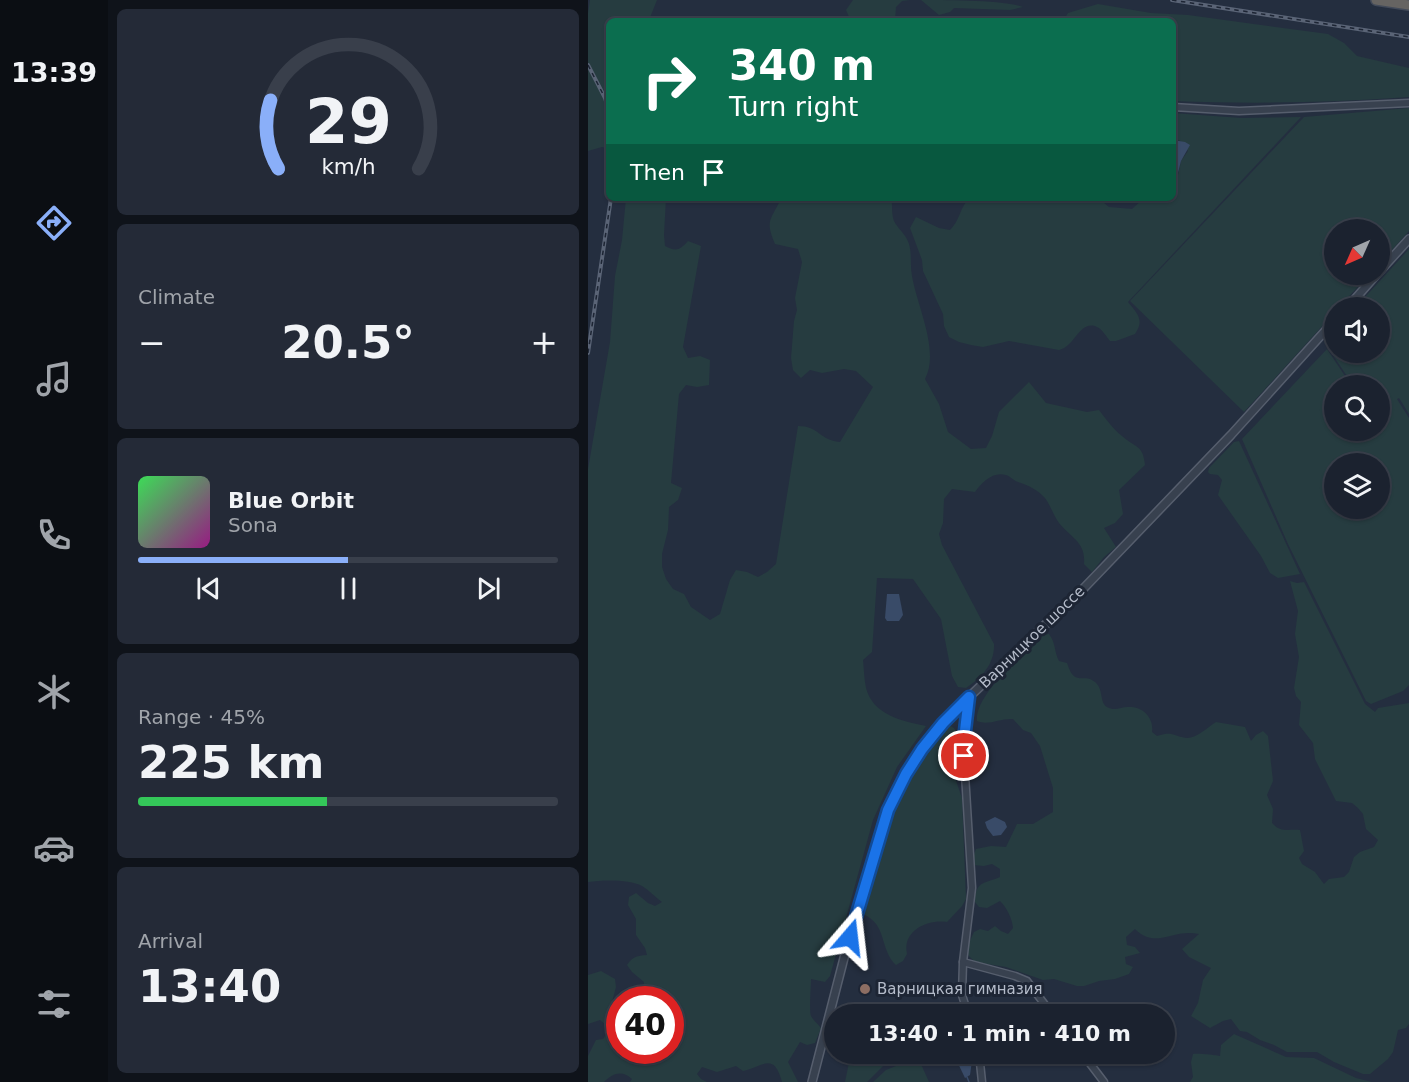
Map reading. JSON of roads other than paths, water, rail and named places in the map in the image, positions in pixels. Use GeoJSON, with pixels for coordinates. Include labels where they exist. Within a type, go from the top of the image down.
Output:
{"type":"FeatureCollection","features":[{"type":"Feature","properties":{"kind":"highway"},"geometry":{"type":"LineString","coordinates":[[1376,0],[1409,5]]}},
{"type":"Feature","properties":{"kind":"street"},"geometry":{"type":"LineString","coordinates":[[1176,107],[1250,111],[1409,103]]}},
{"type":"Feature","properties":{"kind":"street"},"geometry":{"type":"LineString","coordinates":[[1390,260],[1409,239]]}},
{"type":"Feature","properties":{"kind":"street"},"geometry":{"type":"LineString","coordinates":[[1357,297],[1367,285]]}},
{"type":"Feature","properties":{"kind":"street","name":"Варницкое шоссе"},"geometry":{"type":"LineString","coordinates":[[812,1082],[844,958],[888,810],[906,774],[922,749],[943,723],[969,697],[1083,589],[1231,435],[1324,332]]}},
{"type":"Feature","properties":{"kind":"street"},"geometry":{"type":"LineString","coordinates":[[965,1004],[962,995],[963,962],[972,888],[964,739],[969,697]]}},
{"type":"Feature","properties":{"kind":"street"},"geometry":{"type":"LineString","coordinates":[[963,962],[1027,981],[1044,1004]]}},
{"type":"Feature","properties":{"kind":"street"},"geometry":{"type":"LineString","coordinates":[[980,1064],[982,1082]]}},
{"type":"Feature","properties":{"kind":"street"},"geometry":{"type":"LineString","coordinates":[[1090,1064],[1104,1082]]}},
{"type":"Feature","properties":{"kind":"water"},"geometry":{"type":"Polygon","coordinates":[[[1176,140],[1190,145],[1181,161],[1176,180],[1176,140]]]}},
{"type":"Feature","properties":{"kind":"water"},"geometry":{"type":"Polygon","coordinates":[[[887,594],[899,594],[903,615],[899,621],[887,621],[885,618],[887,594]]]}},
{"type":"Feature","properties":{"kind":"water"},"geometry":{"type":"Polygon","coordinates":[[[995,817],[1005,822],[1007,827],[1001,835],[993,836],[985,822],[995,817]]]}},
{"type":"Feature","properties":{"kind":"water"},"geometry":{"type":"Polygon","coordinates":[[[958,1064],[972,1064],[970,1075],[965,1078],[958,1064]]]}},
{"type":"Feature","properties":{"kind":"waterway"},"geometry":{"type":"LineString","coordinates":[[967,1077],[969,1082]]}},
{"type":"Feature","properties":{"kind":"railway"},"geometry":{"type":"LineString","coordinates":[[1172,0],[1409,37]]}},
{"type":"Feature","properties":{"kind":"railway"},"geometry":{"type":"LineString","coordinates":[[588,65],[606,102]]}},
{"type":"Feature","properties":{"kind":"railway"},"geometry":{"type":"LineString","coordinates":[[588,353],[611,201]]}},
{"type":"Feature","properties":{"kind":"place","name":"Варницкая гимназия"},"geometry":{"type":"Point","coordinates":[865,989]}}]}
